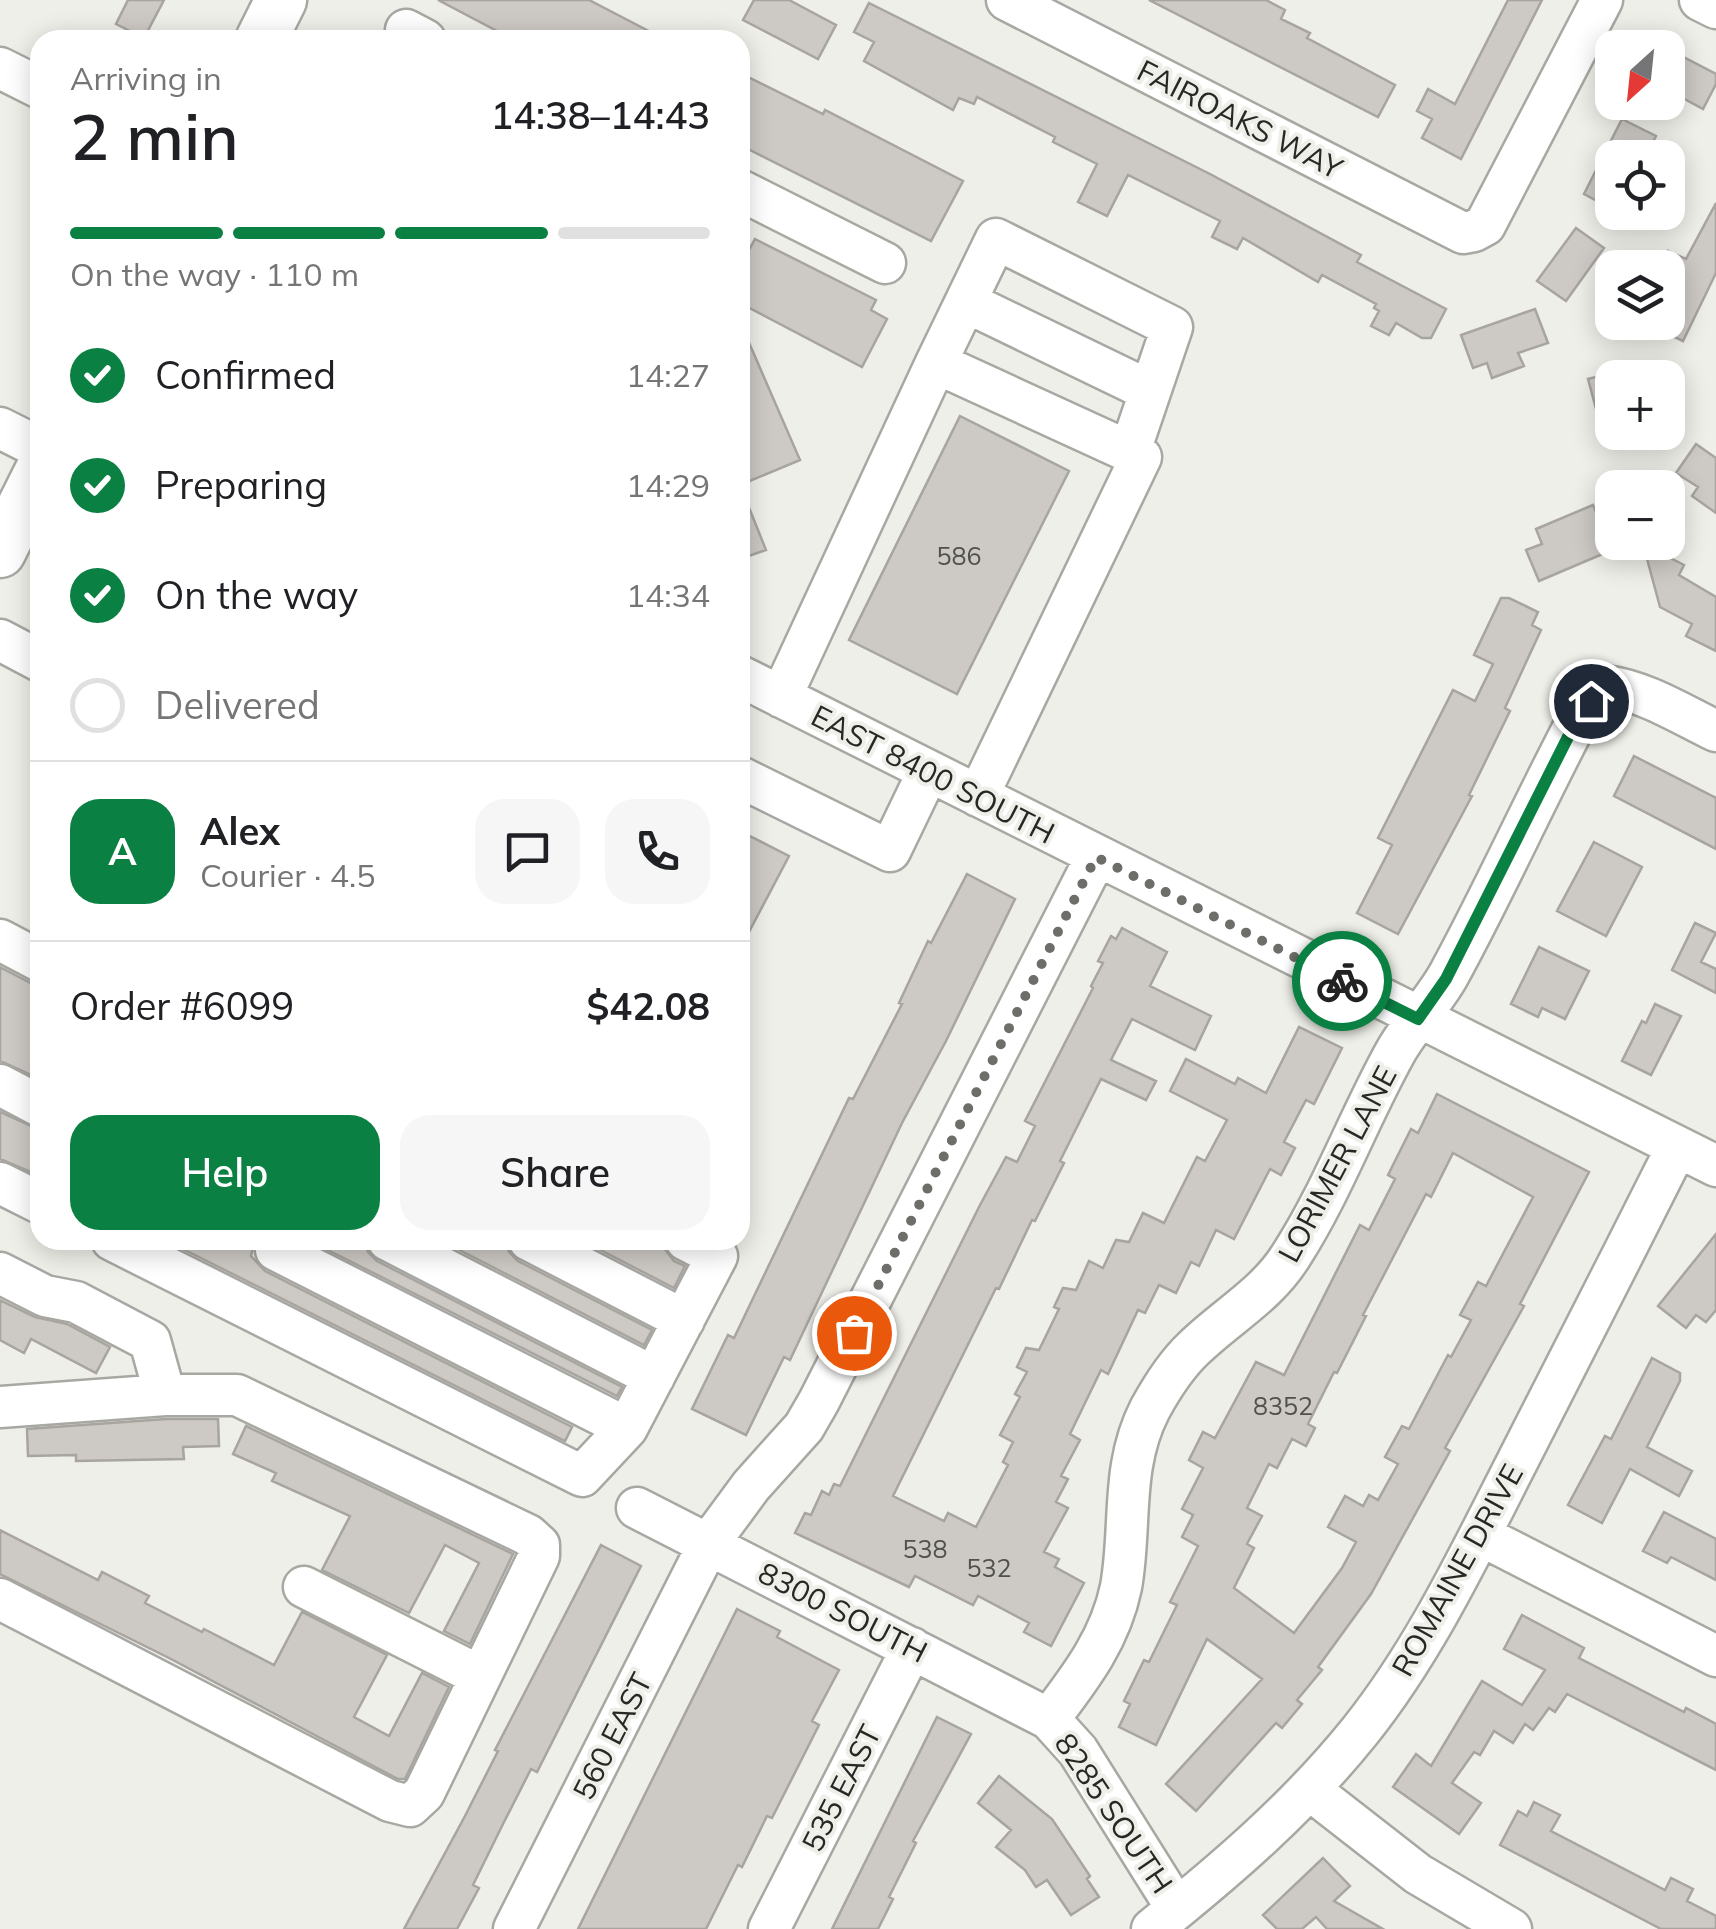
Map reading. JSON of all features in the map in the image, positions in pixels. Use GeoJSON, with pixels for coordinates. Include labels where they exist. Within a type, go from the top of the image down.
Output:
{"type":"FeatureCollection","features":[{"type":"Feature","properties":{"kind":"main road"},"geometry":{"type":"LineString","coordinates":[[266,30],[281,0]]}},
{"type":"Feature","properties":{"kind":"main road"},"geometry":{"type":"LineString","coordinates":[[4,535],[30,490]]}},
{"type":"Feature","properties":{"kind":"street","name":"FAIROAKS WAY"},"geometry":{"type":"LineString","coordinates":[[1007,0],[1462,232],[1485,225],[1602,0]]}},
{"type":"Feature","properties":{"kind":"street"},"geometry":{"type":"LineString","coordinates":[[1700,0],[1716,8]]}},
{"type":"Feature","properties":{"kind":"street"},"geometry":{"type":"LineString","coordinates":[[0,68],[30,83]]}},
{"type":"Feature","properties":{"kind":"street"},"geometry":{"type":"LineString","coordinates":[[750,195],[885,263]]}},
{"type":"Feature","properties":{"kind":"street"},"geometry":{"type":"LineString","coordinates":[[781,697],[996,239],[1172,326],[1130,451]]}},
{"type":"Feature","properties":{"kind":"street"},"geometry":{"type":"LineString","coordinates":[[966,302],[1150,391]]}},
{"type":"Feature","properties":{"kind":"street"},"geometry":{"type":"LineString","coordinates":[[936,364],[1141,457],[978,796]]}},
{"type":"Feature","properties":{"kind":"street"},"geometry":{"type":"LineString","coordinates":[[0,428],[30,443]]}},
{"type":"Feature","properties":{"kind":"street"},"geometry":{"type":"LineString","coordinates":[[0,640],[30,656]]}},
{"type":"Feature","properties":{"kind":"street","name":"EAST 8400 SOUTH"},"geometry":{"type":"LineString","coordinates":[[750,681],[1716,1166]]}},
{"type":"Feature","properties":{"kind":"street","name":"LORIMER LANE"},"geometry":{"type":"LineString","coordinates":[[1048,1719],[1096,1656],[1110,1623],[1125,1553],[1128,1478],[1135,1445],[1149,1412],[1194,1347],[1259,1296],[1292,1255],[1398,1049],[1446,979],[1578,719],[1606,686],[1645,696],[1716,732]]}},
{"type":"Feature","properties":{"kind":"street"},"geometry":{"type":"LineString","coordinates":[[750,782],[890,851],[928,772]]}},
{"type":"Feature","properties":{"kind":"street","name":"560 EAST"},"geometry":{"type":"LineString","coordinates":[[514,1929],[709,1543],[751,1486],[804,1428],[819,1401],[1096,857]]}},
{"type":"Feature","properties":{"kind":"street"},"geometry":{"type":"LineString","coordinates":[[0,940],[30,956]]}},
{"type":"Feature","properties":{"kind":"street"},"geometry":{"type":"LineString","coordinates":[[0,1085],[30,1101]]}},
{"type":"Feature","properties":{"kind":"street","name":"ROMAINE DRIVE"},"geometry":{"type":"LineString","coordinates":[[1164,1919],[1222,1874],[1309,1788],[1360,1731],[1404,1668],[1480,1536],[1677,1147]]}},
{"type":"Feature","properties":{"kind":"street"},"geometry":{"type":"LineString","coordinates":[[0,1182],[30,1198]]}},
{"type":"Feature","properties":{"kind":"street"},"geometry":{"type":"LineString","coordinates":[[131,1250],[582,1476],[627,1428],[717,1256],[705,1250]]}},
{"type":"Feature","properties":{"kind":"street"},"geometry":{"type":"LineString","coordinates":[[244,1308],[277,1250]]}},
{"type":"Feature","properties":{"kind":"street"},"geometry":{"type":"LineString","coordinates":[[289,1250],[627,1428]]}},
{"type":"Feature","properties":{"kind":"street"},"geometry":{"type":"LineString","coordinates":[[407,1250],[654,1377]]}},
{"type":"Feature","properties":{"kind":"street"},"geometry":{"type":"LineString","coordinates":[[548,1250],[684,1320]]}},
{"type":"Feature","properties":{"kind":"street"},"geometry":{"type":"LineString","coordinates":[[0,1273],[44,1296],[76,1302],[150,1341],[164,1395]]}},
{"type":"Feature","properties":{"kind":"street"},"geometry":{"type":"LineString","coordinates":[[0,1407],[164,1395],[237,1395],[528,1535],[539,1546],[536,1566],[424,1793],[410,1806],[400,1805],[0,1599]]}},
{"type":"Feature","properties":{"kind":"street","name":"8300 SOUTH"},"geometry":{"type":"LineString","coordinates":[[636,1508],[1048,1719]]}},
{"type":"Feature","properties":{"kind":"street"},"geometry":{"type":"LineString","coordinates":[[1480,1536],[1716,1656]]}},
{"type":"Feature","properties":{"kind":"street"},"geometry":{"type":"LineString","coordinates":[[304,1587],[480,1676]]}},
{"type":"Feature","properties":{"kind":"street","name":"535 EAST"},"geometry":{"type":"LineString","coordinates":[[769,1929],[912,1648]]}},
{"type":"Feature","properties":{"kind":"street","name":"8285 SOUTH"},"geometry":{"type":"LineString","coordinates":[[1048,1719],[1078,1750],[1164,1919]]}},
{"type":"Feature","properties":{"kind":"street"},"geometry":{"type":"LineString","coordinates":[[1309,1788],[1406,1866],[1510,1929]]}},
{"type":"Feature","properties":{"kind":"building"},"geometry":{"type":"Polygon","coordinates":[[[128,0],[164,0],[148,30],[128,30],[116,24],[128,0]]]}},
{"type":"Feature","properties":{"kind":"building"},"geometry":{"type":"Polygon","coordinates":[[[438,0],[589,0],[647,30],[495,30],[438,0]]]}},
{"type":"Feature","properties":{"kind":"building"},"geometry":{"type":"Polygon","coordinates":[[[754,0],[789,0],[836,25],[818,59],[743,20],[754,0]]]}},
{"type":"Feature","properties":{"kind":"building"},"geometry":{"type":"Polygon","coordinates":[[[1149,0],[1266,0],[1285,10],[1281,19],[1310,33],[1307,38],[1395,85],[1378,117],[1149,0]]]}},
{"type":"Feature","properties":{"kind":"building"},"geometry":{"type":"Polygon","coordinates":[[[1508,0],[1542,0],[1461,159],[1422,138],[1432,119],[1417,111],[1428,89],[1455,104],[1508,0]]]}},
{"type":"Feature","properties":{"kind":"building"},"geometry":{"type":"Polygon","coordinates":[[[869,3],[1210,174],[1361,255],[1357,262],[1446,309],[1431,338],[1422,338],[1396,323],[1389,335],[1371,326],[1379,311],[1374,308],[1376,304],[1322,275],[1318,282],[1243,238],[1237,249],[1212,237],[1220,221],[1128,175],[1107,216],[1078,202],[1097,164],[1053,142],[1055,137],[977,97],[974,104],[959,98],[953,110],[864,61],[874,42],[854,32],[869,3]]]}},
{"type":"Feature","properties":{"kind":"building"},"geometry":{"type":"Polygon","coordinates":[[[1685,58],[1716,74],[1716,84],[1703,109],[1685,99],[1685,58]]]}},
{"type":"Feature","properties":{"kind":"building"},"geometry":{"type":"Polygon","coordinates":[[[750,78],[823,114],[825,110],[963,181],[931,241],[750,150],[750,78]]]}},
{"type":"Feature","properties":{"kind":"building"},"geometry":{"type":"Polygon","coordinates":[[[1621,120],[1656,136],[1654,140],[1611,140],[1621,120]]]}},
{"type":"Feature","properties":{"kind":"building"},"geometry":{"type":"Polygon","coordinates":[[[1595,172],[1595,200],[1584,194],[1595,172]]]}},
{"type":"Feature","properties":{"kind":"building"},"geometry":{"type":"Polygon","coordinates":[[[1716,203],[1716,273],[1685,337],[1685,259],[1716,203]]]}},
{"type":"Feature","properties":{"kind":"building"},"geometry":{"type":"Polygon","coordinates":[[[1576,228],[1604,248],[1595,250],[1595,261],[1566,301],[1537,281],[1576,228]]]}},
{"type":"Feature","properties":{"kind":"building"},"geometry":{"type":"Polygon","coordinates":[[[755,239],[876,300],[871,310],[887,319],[862,367],[750,308],[750,248],[755,239]]]}},
{"type":"Feature","properties":{"kind":"building"},"geometry":{"type":"Polygon","coordinates":[[[1535,309],[1548,343],[1518,353],[1524,366],[1492,378],[1487,363],[1473,368],[1461,335],[1535,309]]]}},
{"type":"Feature","properties":{"kind":"building"},"geometry":{"type":"Polygon","coordinates":[[[750,345],[800,460],[750,481],[750,345]]]}},
{"type":"Feature","properties":{"kind":"building"},"geometry":{"type":"Polygon","coordinates":[[[1595,377],[1595,405],[1588,379],[1595,377]]]}},
{"type":"Feature","properties":{"kind":"building"},"geometry":{"type":"Polygon","coordinates":[[[960,416],[1069,471],[957,694],[849,640],[960,416]]]}},
{"type":"Feature","properties":{"kind":"building"},"geometry":{"type":"Polygon","coordinates":[[[1696,444],[1716,458],[1716,513],[1692,496],[1698,487],[1685,479],[1685,470],[1678,470],[1696,444]]]}},
{"type":"Feature","properties":{"kind":"building"},"geometry":{"type":"Polygon","coordinates":[[[1593,505],[1595,557],[1539,581],[1526,550],[1542,544],[1536,529],[1593,505]]]}},
{"type":"Feature","properties":{"kind":"building"},"geometry":{"type":"Polygon","coordinates":[[[750,510],[766,550],[750,556],[750,510]]]}},
{"type":"Feature","properties":{"kind":"building"},"geometry":{"type":"Polygon","coordinates":[[[1647,560],[1674,560],[1684,565],[1679,575],[1716,597],[1716,651],[1686,636],[1692,624],[1660,607],[1647,560]]]}},
{"type":"Feature","properties":{"kind":"building"},"geometry":{"type":"Polygon","coordinates":[[[1501,598],[1538,612],[1532,625],[1541,630],[1505,708],[1510,711],[1469,795],[1472,796],[1398,934],[1357,913],[1392,845],[1378,838],[1453,690],[1475,701],[1493,664],[1474,655],[1501,598]]]}},
{"type":"Feature","properties":{"kind":"building"},"geometry":{"type":"Polygon","coordinates":[[[1634,756],[1716,798],[1716,849],[1614,796],[1634,756]]]}},
{"type":"Feature","properties":{"kind":"building"},"geometry":{"type":"Polygon","coordinates":[[[750,836],[789,856],[750,930],[750,836]]]}},
{"type":"Feature","properties":{"kind":"building"},"geometry":{"type":"Polygon","coordinates":[[[1594,842],[1642,867],[1606,936],[1557,911],[1594,842]]]}},
{"type":"Feature","properties":{"kind":"building"},"geometry":{"type":"Polygon","coordinates":[[[967,874],[1015,899],[902,1123],[790,1360],[784,1357],[746,1435],[692,1409],[728,1335],[734,1338],[849,1098],[853,1099],[902,1004],[899,1003],[928,941],[931,943],[967,874]]]}},
{"type":"Feature","properties":{"kind":"building"},"geometry":{"type":"Polygon","coordinates":[[[1695,923],[1716,933],[1701,962],[1716,969],[1716,993],[1672,970],[1695,923]]]}},
{"type":"Feature","properties":{"kind":"building"},"geometry":{"type":"Polygon","coordinates":[[[1122,928],[1167,952],[1150,986],[1211,1016],[1195,1050],[1132,1019],[1111,1060],[1156,1081],[1146,1100],[1101,1079],[1060,1161],[1064,1163],[999,1289],[996,1288],[893,1496],[944,1521],[948,1513],[976,1527],[1008,1465],[1003,1462],[1013,1442],[1000,1435],[1020,1397],[1015,1394],[1027,1372],[1017,1367],[1026,1348],[1039,1350],[1059,1309],[1054,1307],[1063,1288],[1076,1290],[1089,1261],[1103,1268],[1116,1240],[1129,1242],[1143,1213],[1164,1223],[1197,1157],[1205,1161],[1227,1120],[1170,1091],[1186,1059],[1235,1084],[1238,1078],[1266,1093],[1299,1027],[1342,1048],[1314,1104],[1306,1100],[1284,1142],[1295,1148],[1281,1175],[1270,1169],[1234,1239],[1216,1230],[1199,1266],[1191,1262],[1176,1293],[1159,1285],[1145,1313],[1138,1310],[1108,1374],[1101,1370],[1070,1434],[1080,1440],[1061,1476],[1068,1479],[1056,1502],[1068,1508],[1044,1552],[1059,1559],[1055,1567],[1084,1583],[1051,1646],[1024,1632],[1029,1623],[978,1596],[973,1605],[915,1576],[909,1587],[795,1533],[805,1513],[811,1515],[822,1491],[829,1495],[834,1484],[840,1486],[1006,1157],[1017,1162],[1035,1126],[1025,1121],[1093,988],[1103,963],[1098,961],[1111,936],[1116,939],[1122,928]]]}},
{"type":"Feature","properties":{"kind":"building"},"geometry":{"type":"Polygon","coordinates":[[[1539,947],[1589,971],[1565,1019],[1542,1008],[1538,1017],[1511,1004],[1539,947]]]}},
{"type":"Feature","properties":{"kind":"building"},"geometry":{"type":"Polygon","coordinates":[[[0,967],[30,983],[30,1074],[0,1061],[0,967]]]}},
{"type":"Feature","properties":{"kind":"building"},"geometry":{"type":"Polygon","coordinates":[[[1655,1004],[1681,1016],[1651,1075],[1622,1061],[1655,1004]]]}},
{"type":"Feature","properties":{"kind":"building"},"geometry":{"type":"Polygon","coordinates":[[[1437,1094],[1589,1172],[1520,1304],[1524,1306],[1445,1448],[1450,1451],[1371,1594],[1318,1667],[1322,1670],[1297,1700],[1302,1704],[1282,1728],[1276,1723],[1196,1811],[1166,1784],[1262,1679],[1207,1639],[1156,1745],[1119,1727],[1130,1704],[1124,1701],[1144,1660],[1149,1662],[1177,1605],[1170,1602],[1198,1546],[1182,1537],[1193,1515],[1182,1509],[1203,1468],[1189,1460],[1203,1432],[1215,1438],[1256,1362],[1284,1375],[1360,1225],[1369,1230],[1395,1179],[1388,1175],[1411,1129],[1418,1133],[1437,1094]],[[1453,1153],[1431,1197],[1426,1194],[1337,1373],[1334,1372],[1308,1424],[1315,1428],[1306,1446],[1292,1439],[1277,1468],[1269,1464],[1247,1508],[1262,1516],[1247,1544],[1254,1548],[1234,1588],[1294,1633],[1342,1568],[1356,1542],[1328,1527],[1345,1496],[1363,1506],[1369,1495],[1378,1500],[1398,1464],[1385,1457],[1402,1426],[1409,1429],[1448,1355],[1451,1357],[1471,1320],[1460,1315],[1478,1282],[1486,1286],[1533,1197],[1453,1153]]]}},
{"type":"Feature","properties":{"kind":"building"},"geometry":{"type":"Polygon","coordinates":[[[0,1112],[30,1126],[30,1172],[0,1159],[0,1112]]]}},
{"type":"Feature","properties":{"kind":"building"},"geometry":{"type":"Polygon","coordinates":[[[1716,1234],[1716,1310],[1706,1322],[1696,1315],[1686,1328],[1658,1306],[1716,1234]]]}},
{"type":"Feature","properties":{"kind":"building"},"geometry":{"type":"Polygon","coordinates":[[[185,1250],[252,1250],[251,1256],[265,1271],[572,1427],[565,1441],[185,1250]]]}},
{"type":"Feature","properties":{"kind":"building"},"geometry":{"type":"Polygon","coordinates":[[[328,1250],[367,1250],[377,1261],[622,1387],[617,1396],[328,1250]]]}},
{"type":"Feature","properties":{"kind":"building"},"geometry":{"type":"Polygon","coordinates":[[[459,1250],[508,1250],[518,1261],[652,1330],[644,1345],[459,1250]]]}},
{"type":"Feature","properties":{"kind":"building"},"geometry":{"type":"Polygon","coordinates":[[[600,1250],[666,1250],[674,1261],[685,1266],[674,1288],[600,1250]]]}},
{"type":"Feature","properties":{"kind":"building"},"geometry":{"type":"Polygon","coordinates":[[[0,1300],[35,1317],[67,1324],[110,1347],[96,1373],[31,1339],[24,1353],[0,1340],[0,1300]]]}},
{"type":"Feature","properties":{"kind":"building"},"geometry":{"type":"Polygon","coordinates":[[[1652,1358],[1680,1373],[1680,1381],[1647,1447],[1692,1471],[1679,1496],[1630,1469],[1602,1523],[1568,1505],[1605,1436],[1611,1439],[1652,1358]]]}},
{"type":"Feature","properties":{"kind":"building"},"geometry":{"type":"Polygon","coordinates":[[[218,1419],[219,1446],[183,1447],[184,1459],[76,1461],[76,1455],[28,1456],[27,1429],[218,1419]]]}},
{"type":"Feature","properties":{"kind":"building"},"geometry":{"type":"Polygon","coordinates":[[[246,1426],[513,1554],[470,1644],[444,1631],[479,1563],[445,1545],[409,1613],[322,1570],[350,1516],[272,1481],[276,1473],[233,1454],[246,1426]]]}},
{"type":"Feature","properties":{"kind":"building"},"geometry":{"type":"Polygon","coordinates":[[[1664,1512],[1716,1539],[1716,1580],[1671,1557],[1667,1563],[1643,1551],[1664,1512]]]}},
{"type":"Feature","properties":{"kind":"building"},"geometry":{"type":"Polygon","coordinates":[[[0,1530],[98,1580],[102,1572],[149,1596],[145,1603],[274,1665],[302,1612],[387,1655],[354,1717],[389,1736],[422,1673],[449,1687],[405,1779],[398,1779],[0,1574],[0,1530]]]}},
{"type":"Feature","properties":{"kind":"building"},"geometry":{"type":"Polygon","coordinates":[[[601,1545],[641,1566],[537,1772],[531,1769],[504,1822],[473,1885],[479,1888],[457,1929],[404,1929],[465,1816],[601,1545]]]}},
{"type":"Feature","properties":{"kind":"building"},"geometry":{"type":"Polygon","coordinates":[[[737,1609],[780,1631],[777,1637],[839,1670],[812,1721],[819,1725],[772,1818],[767,1816],[706,1929],[578,1929],[737,1609]]]}},
{"type":"Feature","properties":{"kind":"building"},"geometry":{"type":"Polygon","coordinates":[[[1522,1615],[1584,1648],[1579,1658],[1684,1712],[1686,1708],[1716,1724],[1716,1770],[1567,1694],[1555,1712],[1549,1708],[1533,1730],[1525,1724],[1513,1743],[1494,1731],[1480,1755],[1474,1752],[1452,1783],[1481,1803],[1459,1834],[1393,1787],[1416,1754],[1431,1766],[1482,1681],[1522,1705],[1545,1670],[1504,1649],[1522,1615]]]}},
{"type":"Feature","properties":{"kind":"building"},"geometry":{"type":"Polygon","coordinates":[[[937,1717],[971,1734],[913,1841],[916,1843],[889,1897],[893,1899],[878,1929],[832,1929],[937,1717]]]}},
{"type":"Feature","properties":{"kind":"building"},"geometry":{"type":"Polygon","coordinates":[[[999,1776],[1052,1819],[1090,1876],[1087,1879],[1099,1897],[1071,1915],[1047,1880],[1036,1887],[1025,1870],[996,1847],[1011,1830],[978,1803],[999,1776]]]}},
{"type":"Feature","properties":{"kind":"building"},"geometry":{"type":"Polygon","coordinates":[[[1534,1802],[1560,1815],[1551,1831],[1665,1890],[1671,1878],[1693,1889],[1687,1901],[1716,1916],[1716,1929],[1661,1929],[1500,1845],[1518,1811],[1527,1816],[1534,1802]]]}},
{"type":"Feature","properties":{"kind":"building"},"geometry":{"type":"Polygon","coordinates":[[[1323,1858],[1350,1886],[1334,1901],[1383,1929],[1327,1929],[1316,1917],[1302,1929],[1277,1929],[1263,1915],[1323,1858]]]}},
{"type":"Feature","properties":{"kind":"way so far"},"geometry":{"type":"LineString","coordinates":[[854,1333],[1096,857],[1342,981]]}},
{"type":"Feature","properties":{"kind":"route"},"geometry":{"type":"LineString","coordinates":[[1342,981],[1418,1019],[1446,979],[1568,737],[1591,701]]}}]}
